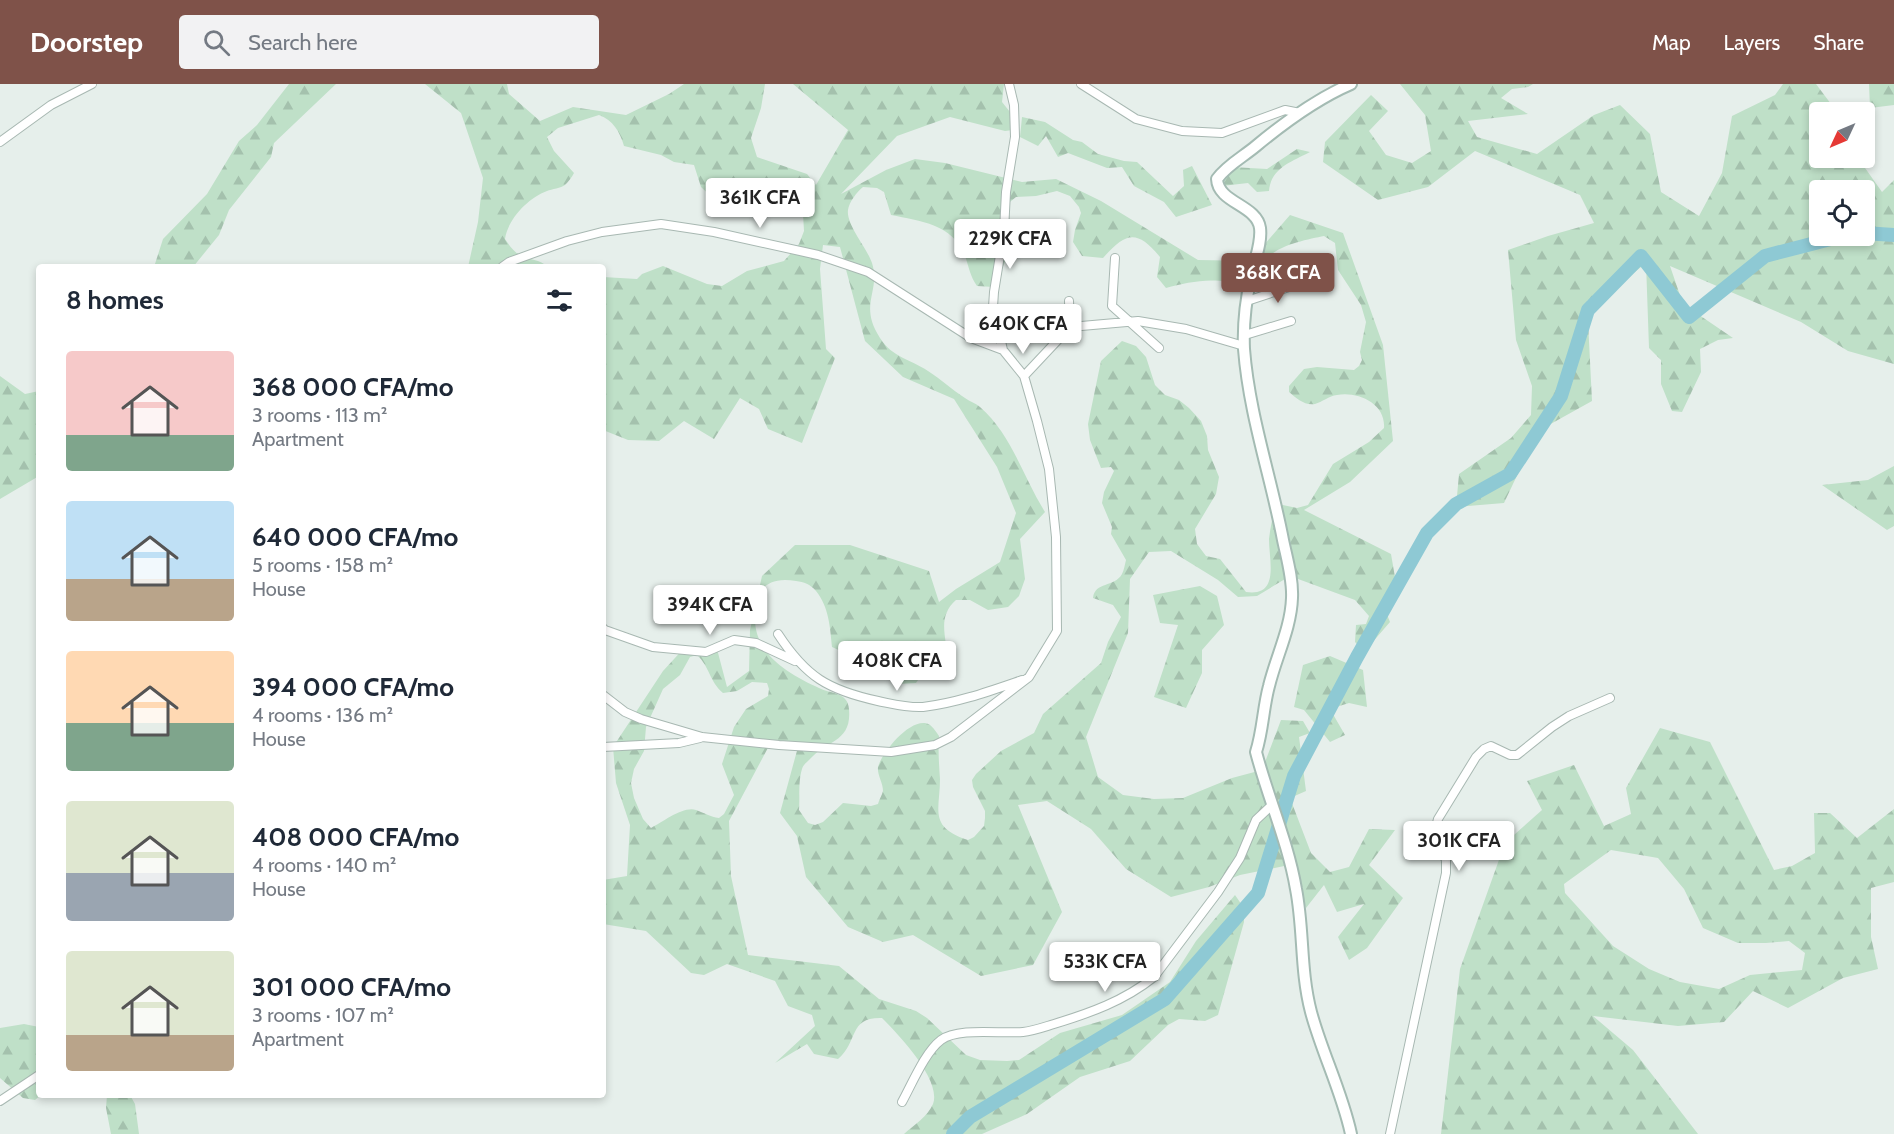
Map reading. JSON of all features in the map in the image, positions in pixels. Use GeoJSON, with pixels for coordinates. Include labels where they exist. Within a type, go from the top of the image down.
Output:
{"type":"FeatureCollection","features":[{"type":"Feature","properties":{"kind":"street"},"geometry":{"type":"LineString","coordinates":[[0,142],[51,105],[92,84]]}},
{"type":"Feature","properties":{"kind":"street"},"geometry":{"type":"LineString","coordinates":[[606,697],[625,712],[641,719],[702,737],[891,752],[935,745],[951,737],[1029,677],[1057,631],[1056,537],[1049,469],[1024,376],[1003,350],[993,307],[993,292],[1004,231],[1006,192],[1015,137],[1014,105],[1009,84]]}},
{"type":"Feature","properties":{"kind":"street"},"geometry":{"type":"LineString","coordinates":[[1082,84],[1136,118],[1182,131],[1222,133],[1285,110],[1300,113]]}},
{"type":"Feature","properties":{"kind":"street"},"geometry":{"type":"LineString","coordinates":[[1347,85],[1316,101],[1273,131],[1231,165],[1217,180],[1217,185],[1222,192],[1255,217],[1260,226],[1260,238],[1247,301],[1245,340],[1248,384],[1277,506],[1292,582],[1289,618],[1268,687],[1256,752],[1286,846],[1297,890],[1302,973],[1310,1010],[1324,1056],[1347,1114],[1351,1134]]}},
{"type":"Feature","properties":{"kind":"street"},"geometry":{"type":"LineString","coordinates":[[508,264],[567,241],[602,232],[661,224],[714,232],[819,255],[868,272],[971,338],[1003,350]]}},
{"type":"Feature","properties":{"kind":"street"},"geometry":{"type":"LineString","coordinates":[[1115,258],[1112,306],[1159,348]]}},
{"type":"Feature","properties":{"kind":"street"},"geometry":{"type":"LineString","coordinates":[[1247,301],[1301,284]]}},
{"type":"Feature","properties":{"kind":"street"},"geometry":{"type":"LineString","coordinates":[[1069,301],[1070,327]]}},
{"type":"Feature","properties":{"kind":"street"},"geometry":{"type":"LineString","coordinates":[[1024,376],[1070,327],[1127,321],[1245,340],[1291,321]]}},
{"type":"Feature","properties":{"kind":"street"},"geometry":{"type":"LineString","coordinates":[[606,630],[653,647],[705,652],[734,640],[756,644],[800,663]]}},
{"type":"Feature","properties":{"kind":"street"},"geometry":{"type":"LineString","coordinates":[[777,634],[800,663],[825,684],[852,695],[900,706],[915,707],[960,699],[1029,677]]}},
{"type":"Feature","properties":{"kind":"street"},"geometry":{"type":"LineString","coordinates":[[1390,1134],[1446,873],[1446,860],[1434,835],[1438,819],[1476,757],[1485,749],[1491,746],[1510,755],[1517,755],[1569,716],[1610,698]]}},
{"type":"Feature","properties":{"kind":"street"},"geometry":{"type":"LineString","coordinates":[[606,747],[679,742],[702,737]]}},
{"type":"Feature","properties":{"kind":"street"},"geometry":{"type":"LineString","coordinates":[[902,1102],[934,1046],[943,1038],[955,1033],[1028,1031],[1116,1002],[1154,977],[1218,892],[1240,858],[1256,820],[1272,805]]}},
{"type":"Feature","properties":{"kind":"street"},"geometry":{"type":"LineString","coordinates":[[0,1101],[36,1077]]}},
{"type":"Feature","properties":{"kind":"green space"},"geometry":{"type":"Polygon","coordinates":[[[289,84],[336,84],[274,143],[271,157],[229,210],[219,235],[195,264],[155,264],[163,239],[207,194],[239,141],[257,125],[289,84]]]}},
{"type":"Feature","properties":{"kind":"green space"},"geometry":{"type":"Polygon","coordinates":[[[425,84],[507,84],[509,94],[540,121],[573,107],[626,115],[684,84],[765,84],[761,108],[751,138],[757,157],[807,174],[816,185],[848,130],[793,84],[1004,84],[1002,102],[1010,112],[1013,130],[1005,131],[950,117],[897,136],[841,194],[886,170],[915,159],[945,163],[1022,182],[1056,179],[1101,201],[1198,260],[1254,261],[1263,246],[1290,215],[1343,233],[1383,345],[1393,441],[1350,482],[1304,510],[1391,554],[1396,583],[1382,602],[1390,622],[1364,652],[1355,642],[1356,625],[1366,624],[1369,616],[1355,600],[1290,576],[1257,596],[1238,597],[1218,580],[1171,551],[1149,552],[1130,579],[1128,633],[1086,737],[1098,777],[1123,795],[1154,799],[1183,798],[1232,778],[1262,770],[1281,720],[1303,721],[1310,733],[1299,737],[1306,791],[1290,798],[1311,853],[1330,872],[1349,867],[1369,829],[1395,830],[1369,865],[1403,898],[1367,948],[1349,960],[1338,937],[1364,904],[1337,912],[1324,885],[1306,908],[1289,865],[1240,875],[1209,887],[1171,897],[1126,869],[1091,829],[1047,801],[1018,805],[1062,912],[1033,965],[981,976],[913,935],[883,942],[848,927],[806,877],[797,836],[780,813],[798,747],[770,744],[729,821],[731,876],[748,955],[839,966],[879,999],[916,1011],[927,1018],[966,1055],[980,1060],[1019,1060],[1060,1033],[1122,1015],[1170,982],[1196,941],[1235,895],[1244,908],[1244,922],[1218,1015],[1205,1021],[1179,1019],[1168,1025],[1130,1061],[1080,1077],[1027,1114],[982,1134],[904,1134],[928,1112],[933,1104],[934,1094],[925,1070],[917,1058],[882,1018],[864,1021],[855,1031],[845,1052],[838,1059],[814,1054],[807,1044],[775,1063],[815,1026],[812,1015],[788,1006],[775,981],[727,964],[704,975],[691,973],[646,931],[606,924],[606,880],[627,876],[630,825],[616,783],[613,747],[663,671],[686,646],[717,649],[727,687],[749,671],[750,630],[762,576],[795,545],[850,545],[929,571],[939,602],[1000,562],[1016,513],[997,467],[954,399],[903,377],[865,341],[840,247],[823,245],[820,269],[826,349],[835,358],[802,443],[768,429],[759,409],[740,398],[714,439],[684,421],[659,441],[628,440],[606,431],[606,277],[637,279],[642,274],[663,266],[707,284],[722,286],[747,271],[784,261],[799,244],[804,231],[803,214],[799,207],[784,199],[760,196],[735,205],[719,204],[701,187],[694,165],[674,162],[661,155],[624,146],[615,127],[599,115],[558,128],[547,137],[554,151],[574,173],[565,185],[540,194],[526,204],[507,231],[505,239],[515,252],[544,264],[469,264],[478,222],[483,178],[461,113],[425,84]],[[863,187],[850,204],[848,216],[872,263],[874,282],[870,307],[874,326],[880,338],[890,350],[933,374],[991,418],[1009,443],[1045,512],[1020,539],[1025,579],[1019,596],[1008,607],[988,610],[970,600],[956,600],[946,614],[944,631],[946,644],[916,683],[896,684],[874,666],[832,647],[824,604],[816,591],[804,583],[786,580],[770,583],[764,587],[757,600],[755,619],[761,643],[776,662],[808,683],[842,696],[848,703],[847,728],[802,769],[799,810],[808,823],[815,825],[823,822],[843,803],[871,806],[878,804],[883,791],[878,770],[881,760],[899,736],[915,725],[923,723],[930,725],[939,736],[939,816],[947,829],[968,840],[984,826],[985,818],[985,811],[973,787],[972,780],[976,774],[1001,751],[1034,733],[1043,714],[1101,663],[1108,642],[1121,617],[1113,605],[1093,598],[1097,589],[1119,578],[1126,560],[1111,534],[1112,527],[1102,503],[1104,492],[1114,471],[1111,467],[1101,468],[1090,440],[1088,424],[1101,361],[1122,341],[1136,346],[1146,357],[1155,385],[1165,395],[1179,400],[1201,421],[1207,436],[1208,450],[1219,477],[1216,494],[1195,529],[1197,544],[1206,556],[1220,559],[1246,592],[1257,592],[1264,589],[1268,583],[1271,567],[1269,539],[1275,506],[1278,504],[1297,508],[1308,505],[1333,464],[1369,442],[1384,428],[1383,419],[1375,406],[1361,397],[1337,395],[1318,403],[1308,404],[1289,392],[1289,386],[1304,369],[1317,367],[1354,370],[1362,360],[1360,352],[1366,322],[1361,305],[1338,270],[1335,243],[1324,236],[1292,244],[1276,251],[1266,261],[1254,288],[1227,282],[1204,281],[1166,288],[1157,277],[1160,257],[1138,238],[1132,237],[1118,243],[1103,258],[1082,256],[1073,242],[1081,213],[1079,207],[1070,196],[1057,191],[1036,196],[1016,197],[1005,206],[1010,235],[1007,255],[994,287],[977,286],[960,245],[952,237],[924,222],[891,215],[884,192],[877,188],[863,187]],[[697,655],[690,657],[680,675],[663,689],[646,727],[644,751],[634,769],[631,783],[634,798],[643,819],[651,828],[685,810],[696,810],[719,818],[724,814],[734,795],[722,764],[734,727],[746,709],[768,696],[767,683],[752,682],[737,691],[723,693],[715,684],[705,664],[697,655]]]}},
{"type":"Feature","properties":{"kind":"green space"},"geometry":{"type":"Polygon","coordinates":[[[1400,84],[1533,84],[1512,89],[1501,98],[1528,114],[1468,121],[1477,137],[1537,154],[1594,115],[1620,105],[1650,134],[1661,192],[1699,216],[1722,173],[1732,116],[1775,95],[1783,84],[1816,84],[1830,102],[1809,102],[1809,168],[1865,168],[1874,180],[1809,180],[1809,246],[1875,246],[1875,182],[1882,192],[1894,180],[1894,364],[1848,351],[1801,322],[1670,266],[1683,304],[1733,338],[1718,340],[1700,349],[1701,372],[1682,412],[1672,411],[1661,384],[1661,360],[1649,348],[1646,263],[1620,284],[1587,301],[1592,401],[1538,431],[1504,503],[1456,507],[1459,474],[1511,438],[1531,415],[1532,386],[1516,340],[1508,250],[1594,223],[1580,195],[1475,151],[1428,187],[1378,200],[1323,162],[1325,142],[1371,95],[1388,111],[1369,131],[1386,155],[1412,163],[1431,151],[1425,115],[1400,84]]]}},
{"type":"Feature","properties":{"kind":"green space"},"geometry":{"type":"Polygon","coordinates":[[[1869,84],[1894,84],[1894,105],[1875,107],[1875,102],[1870,102],[1869,84]]]}},
{"type":"Feature","properties":{"kind":"green space"},"geometry":{"type":"Polygon","coordinates":[[[1022,117],[1045,122],[1073,140],[1082,142],[1098,154],[1137,162],[1173,196],[1184,186],[1183,170],[1192,166],[1212,205],[1176,217],[1164,202],[1134,186],[1122,167],[1107,168],[1068,153],[1058,157],[1046,136],[1038,146],[1020,137],[1022,117]]]}},
{"type":"Feature","properties":{"kind":"green space"},"geometry":{"type":"Polygon","coordinates":[[[1297,149],[1310,152],[1278,171],[1269,191],[1257,192],[1248,183],[1222,186],[1219,178],[1232,167],[1267,169],[1297,149]]]}},
{"type":"Feature","properties":{"kind":"green space"},"geometry":{"type":"Polygon","coordinates":[[[0,376],[25,394],[36,392],[36,478],[0,499],[0,376]]]}},
{"type":"Feature","properties":{"kind":"green space"},"geometry":{"type":"Polygon","coordinates":[[[1894,466],[1894,526],[1887,530],[1822,485],[1868,480],[1894,466]]]}},
{"type":"Feature","properties":{"kind":"green space"},"geometry":{"type":"Polygon","coordinates":[[[1200,586],[1217,596],[1224,625],[1202,650],[1202,673],[1186,708],[1154,697],[1178,625],[1160,623],[1153,595],[1200,586]]]}},
{"type":"Feature","properties":{"kind":"green space"},"geometry":{"type":"Polygon","coordinates":[[[1330,656],[1363,670],[1367,707],[1349,703],[1330,709],[1345,735],[1330,742],[1304,710],[1294,707],[1303,665],[1330,656]]]}},
{"type":"Feature","properties":{"kind":"green space"},"geometry":{"type":"Polygon","coordinates":[[[1660,728],[1710,742],[1774,870],[1792,866],[1815,853],[1814,813],[1830,813],[1857,838],[1894,809],[1894,882],[1871,888],[1871,937],[1878,969],[1843,978],[1788,1008],[1753,991],[1724,1022],[1678,1026],[1593,1016],[1633,1050],[1698,1134],[1441,1134],[1460,969],[1505,843],[1542,810],[1527,781],[1574,765],[1604,826],[1631,814],[1626,788],[1660,728]],[[1611,850],[1564,884],[1565,893],[1613,946],[1649,969],[1680,982],[1719,989],[1750,975],[1802,970],[1805,953],[1789,941],[1738,943],[1703,928],[1684,889],[1658,858],[1611,850]]]}},
{"type":"Feature","properties":{"kind":"green space"},"geometry":{"type":"Polygon","coordinates":[[[24,1024],[36,1026],[37,1098],[35,1100],[23,1098],[0,1078],[0,1028],[24,1024]]]}},
{"type":"Feature","properties":{"kind":"green space"},"geometry":{"type":"Polygon","coordinates":[[[107,1098],[132,1098],[135,1104],[139,1134],[111,1134],[106,1108],[107,1098]]]}},
{"type":"Feature","properties":{"kind":"waterway"},"geometry":{"type":"LineString","coordinates":[[1875,234],[1894,235]]}},
{"type":"Feature","properties":{"kind":"waterway"},"geometry":{"type":"LineString","coordinates":[[953,1134],[970,1117],[1165,999],[1258,893],[1294,776],[1357,657],[1427,533],[1456,504],[1510,474],[1561,396],[1588,310],[1641,256],[1689,317],[1765,256],[1809,245]]}}]}
